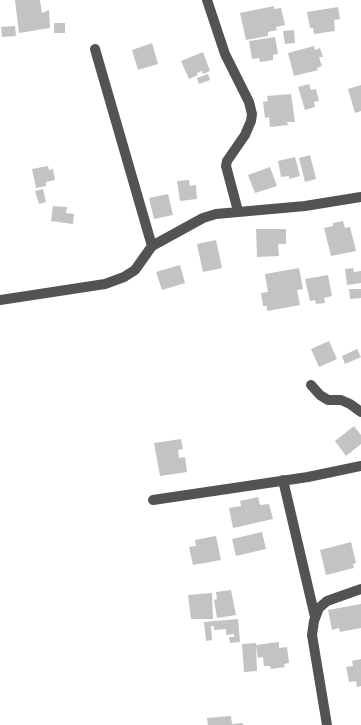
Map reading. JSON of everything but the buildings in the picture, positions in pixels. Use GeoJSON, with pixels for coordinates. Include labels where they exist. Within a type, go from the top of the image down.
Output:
{"type":"FeatureCollection","features":[{"type":"Feature","properties":{"kind":"street"},"geometry":{"type":"LineString","coordinates":[[207,0],[225,54],[249,102],[252,114],[251,121],[245,135],[227,161],[226,166],[238,211]]}},
{"type":"Feature","properties":{"kind":"street"},"geometry":{"type":"LineString","coordinates":[[95,49],[152,246]]}},
{"type":"Feature","properties":{"kind":"street"},"geometry":{"type":"LineString","coordinates":[[0,300],[105,284],[124,277],[135,270],[152,246],[203,218],[216,214],[305,206],[361,197]]}},
{"type":"Feature","properties":{"kind":"street"},"geometry":{"type":"LineString","coordinates":[[311,385],[320,395],[328,400],[341,400],[350,404],[361,412]]}},
{"type":"Feature","properties":{"kind":"street"},"geometry":{"type":"LineString","coordinates":[[154,500],[361,466]]}},
{"type":"Feature","properties":{"kind":"street"},"geometry":{"type":"LineString","coordinates":[[283,480],[315,617]]}},
{"type":"Feature","properties":{"kind":"street"},"geometry":{"type":"LineString","coordinates":[[327,725],[312,635],[315,617],[320,608],[327,601],[361,589]]}}]}
